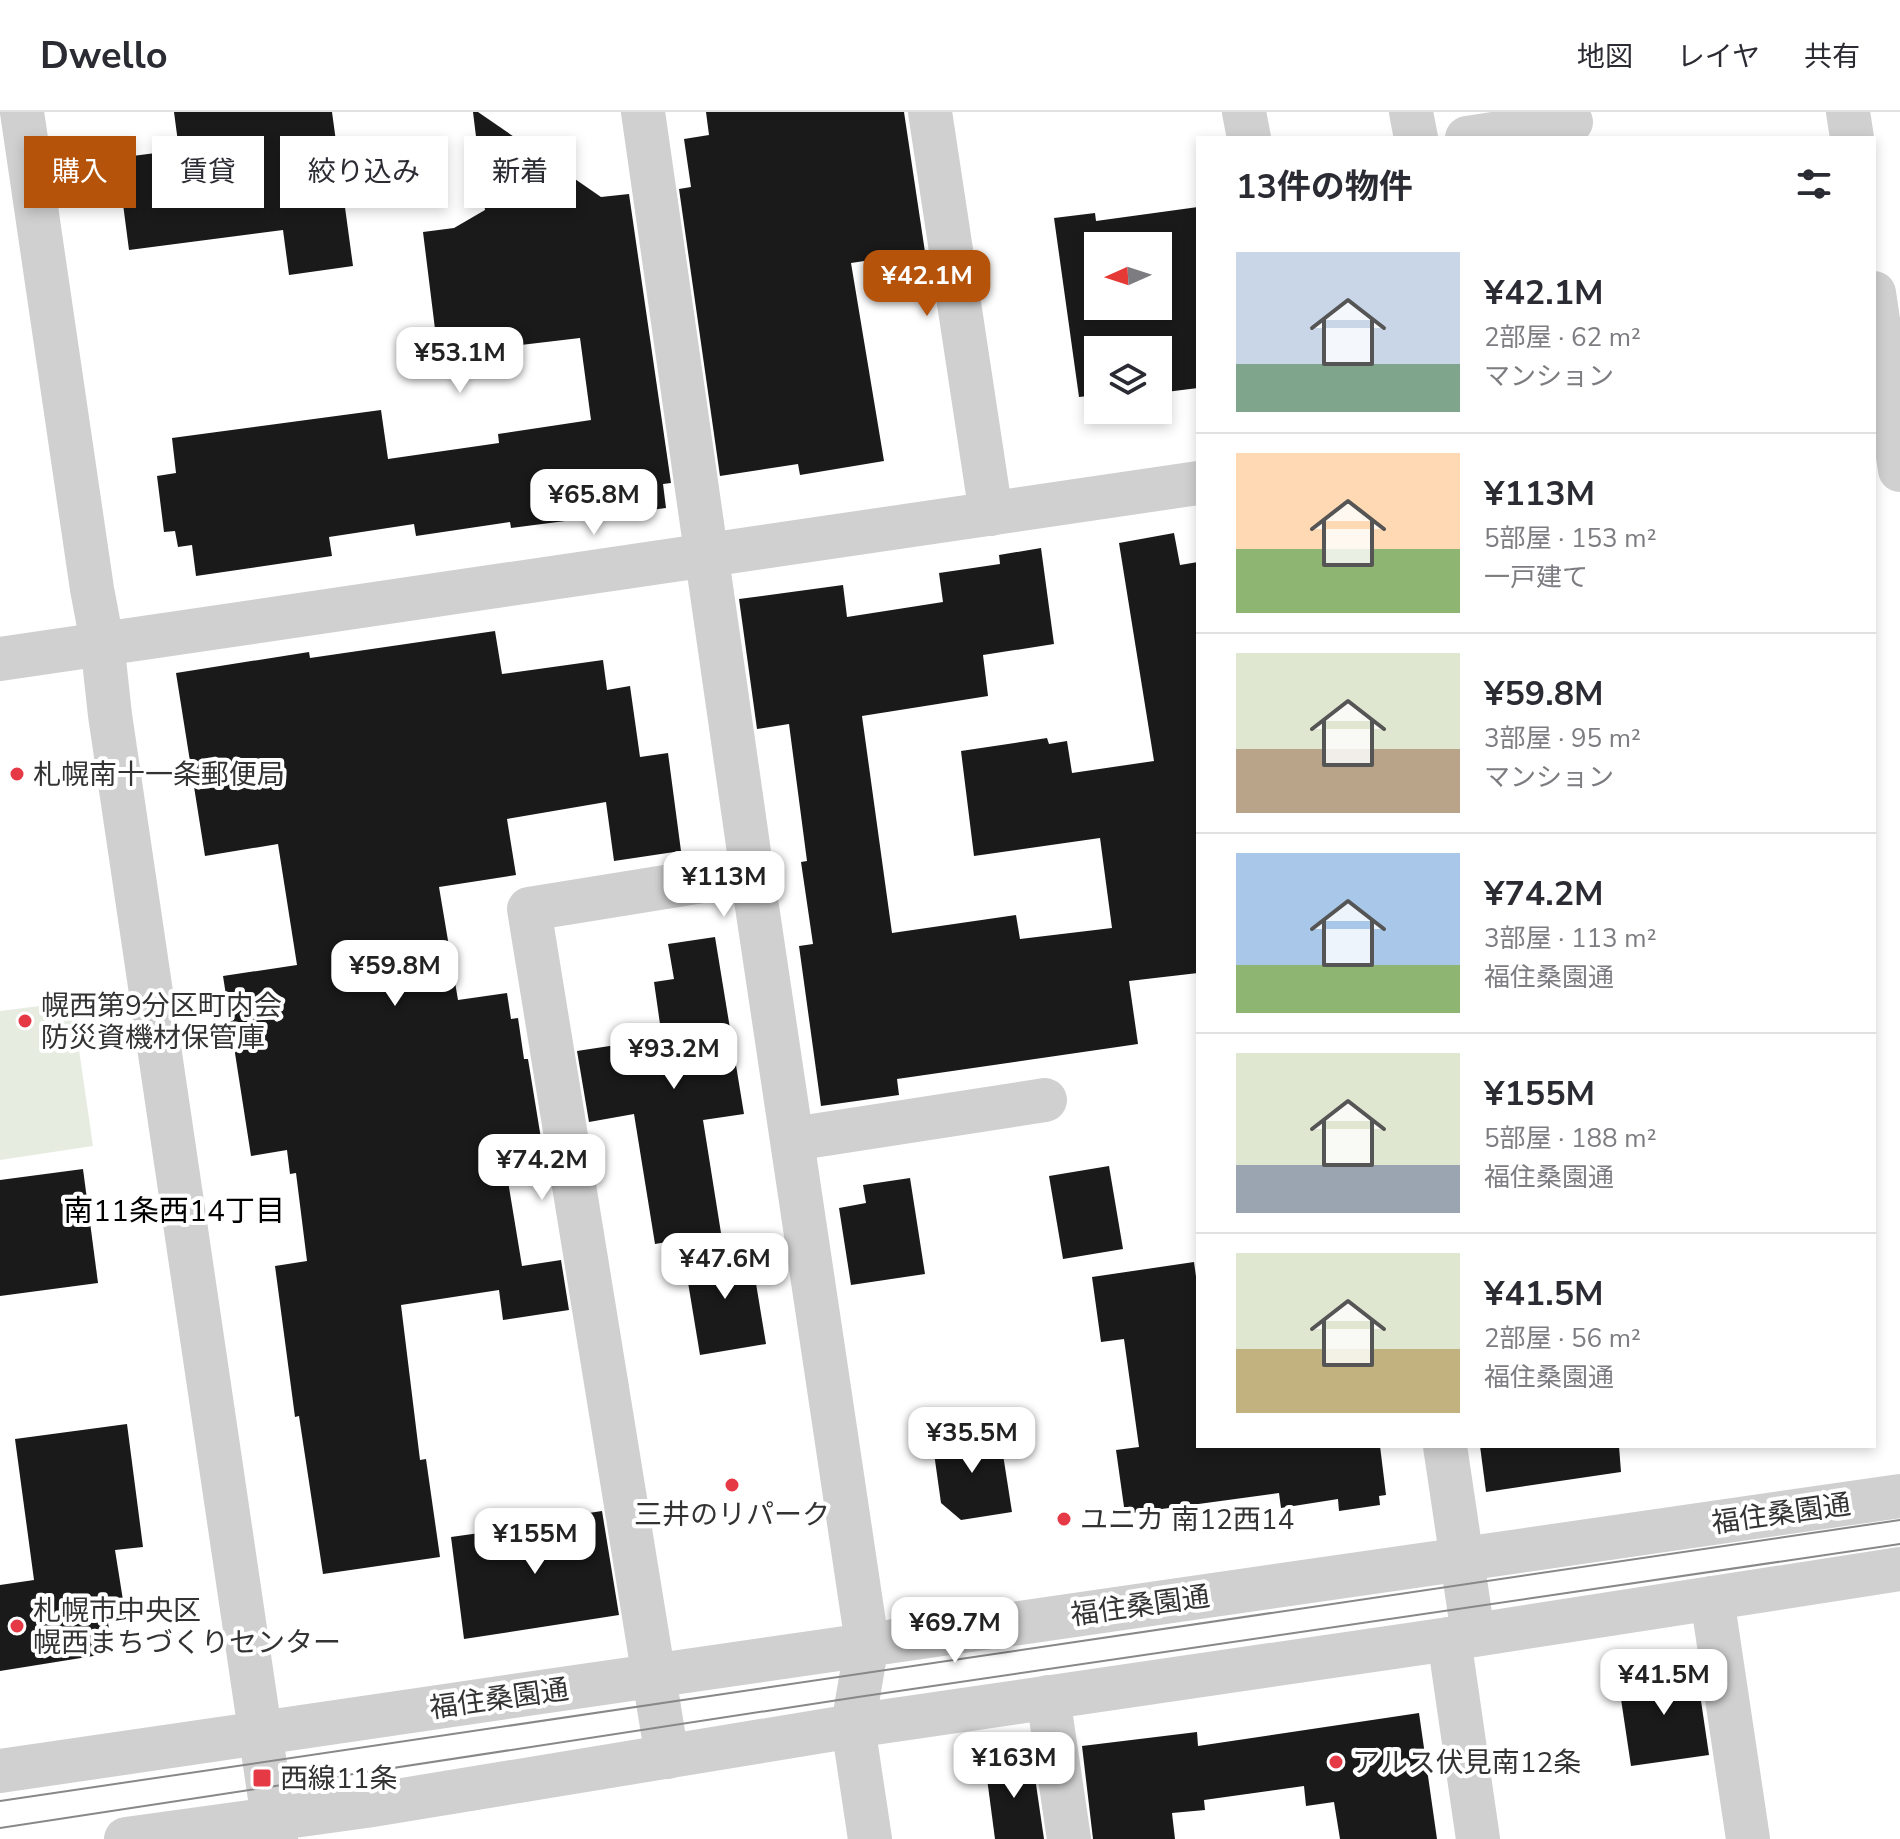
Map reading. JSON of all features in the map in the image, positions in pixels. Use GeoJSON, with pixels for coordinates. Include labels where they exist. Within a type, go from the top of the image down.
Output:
{"type":"FeatureCollection","features":[{"type":"Feature","properties":{"kind":"street"},"geometry":{"type":"LineString","coordinates":[[22,112],[275,1829]]}},
{"type":"Feature","properties":{"kind":"street"},"geometry":{"type":"LineString","coordinates":[[643,112],[867,1643],[853,1726],[870,1839]]}},
{"type":"Feature","properties":{"kind":"street"},"geometry":{"type":"LineString","coordinates":[[930,112],[991,514]]}},
{"type":"Feature","properties":{"kind":"street"},"geometry":{"type":"LineString","coordinates":[[1244,112],[1249,136]]}},
{"type":"Feature","properties":{"kind":"street"},"geometry":{"type":"LineString","coordinates":[[1411,112],[1416,136]]}},
{"type":"Feature","properties":{"kind":"street"},"geometry":{"type":"LineString","coordinates":[[1848,112],[1852,136]]}},
{"type":"Feature","properties":{"kind":"street"},"geometry":{"type":"LineString","coordinates":[[1480,136],[1571,122]]}},
{"type":"Feature","properties":{"kind":"street"},"geometry":{"type":"LineString","coordinates":[[1876,307],[1900,470]]}},
{"type":"Feature","properties":{"kind":"street"},"geometry":{"type":"LineString","coordinates":[[0,659],[1196,483]]}},
{"type":"Feature","properties":{"kind":"street"},"geometry":{"type":"LineString","coordinates":[[667,1757],[529,909],[752,873]]}},
{"type":"Feature","properties":{"kind":"street"},"geometry":{"type":"LineString","coordinates":[[793,1139],[1045,1100]]}},
{"type":"Feature","properties":{"kind":"street"},"geometry":{"type":"LineString","coordinates":[[1445,1448],[1462,1561],[1461,1637],[1478,1839]]}},
{"type":"Feature","properties":{"kind":"street","name":"福住桑園通"},"geometry":{"type":"LineString","coordinates":[[0,1771],[867,1643],[1462,1561],[1900,1496]]}},
{"type":"Feature","properties":{"kind":"street"},"geometry":{"type":"LineString","coordinates":[[126,1839],[275,1829],[853,1726],[1900,1569]]}},
{"type":"Feature","properties":{"kind":"street"},"geometry":{"type":"LineString","coordinates":[[1712,1598],[1748,1839]]}},
{"type":"Feature","properties":{"kind":"street"},"geometry":{"type":"LineString","coordinates":[[1048,1697],[1069,1839]]}},
{"type":"Feature","properties":{"kind":"shaded area"},"geometry":{"type":"Polygon","coordinates":[[[72,1002],[93,1146],[0,1160],[0,1011],[72,1002]]]}},
{"type":"Feature","properties":{"kind":"building"},"geometry":{"type":"Polygon","coordinates":[[[174,112],[332,112],[335,136],[280,136],[280,208],[345,208],[353,266],[289,275],[283,230],[129,250],[124,208],[136,208],[136,156],[152,153],[152,208],[264,208],[264,136],[177,136],[174,112]]]}},
{"type":"Feature","properties":{"kind":"building"},"geometry":{"type":"Polygon","coordinates":[[[473,112],[478,112],[513,136],[476,136],[473,112]]]}},
{"type":"Feature","properties":{"kind":"building"},"geometry":{"type":"Polygon","coordinates":[[[706,112],[904,112],[925,252],[851,263],[884,461],[800,475],[798,464],[720,476],[679,189],[691,187],[684,139],[709,135],[706,112]]]}},
{"type":"Feature","properties":{"kind":"building"},"geometry":{"type":"Polygon","coordinates":[[[576,180],[601,197],[629,194],[671,483],[663,484],[666,508],[511,528],[510,522],[416,536],[414,524],[329,537],[332,556],[196,576],[192,545],[178,547],[175,531],[164,532],[157,476],[176,473],[172,438],[381,410],[388,459],[499,443],[498,434],[591,420],[580,338],[477,350],[450,327],[435,329],[423,232],[454,228],[485,210],[576,208],[576,180]]]}},
{"type":"Feature","properties":{"kind":"building"},"geometry":{"type":"Polygon","coordinates":[[[1196,207],[1196,388],[1172,391],[1172,336],[1084,336],[1084,396],[1079,397],[1054,218],[1095,213],[1096,221],[1196,207]]]}},
{"type":"Feature","properties":{"kind":"building"},"geometry":{"type":"Polygon","coordinates":[[[1174,533],[1180,565],[1196,562],[1196,973],[1129,981],[1138,1044],[897,1079],[899,1095],[821,1106],[799,946],[813,944],[801,862],[807,861],[789,724],[757,729],[739,599],[843,585],[847,617],[943,602],[939,573],[1000,564],[999,555],[1041,548],[1054,644],[983,655],[988,696],[862,716],[892,933],[1016,915],[1020,939],[1112,928],[1100,838],[974,856],[961,751],[1047,738],[1049,744],[1067,741],[1072,773],[1154,761],[1119,543],[1174,533]]]}},
{"type":"Feature","properties":{"kind":"building"},"geometry":{"type":"Polygon","coordinates":[[[495,631],[502,674],[603,660],[607,690],[630,686],[640,757],[668,753],[681,851],[614,861],[606,802],[507,819],[516,875],[439,887],[458,1000],[507,993],[511,1019],[518,1018],[545,1163],[506,1169],[522,1266],[561,1260],[569,1310],[503,1320],[499,1290],[401,1305],[420,1460],[426,1459],[440,1557],[323,1574],[299,1416],[295,1417],[275,1266],[307,1261],[296,1173],[290,1174],[287,1150],[251,1156],[223,976],[297,965],[278,844],[205,856],[176,673],[309,652],[310,658],[495,631]]]}},
{"type":"Feature","properties":{"kind":"building"},"geometry":{"type":"Polygon","coordinates":[[[715,937],[744,1114],[703,1120],[721,1233],[655,1244],[634,1114],[589,1122],[577,1051],[662,1038],[654,982],[674,979],[668,944],[715,937]]]}},
{"type":"Feature","properties":{"kind":"building"},"geometry":{"type":"Polygon","coordinates":[[[1109,1166],[1123,1249],[1063,1259],[1049,1176],[1109,1166]]]}},
{"type":"Feature","properties":{"kind":"building"},"geometry":{"type":"Polygon","coordinates":[[[83,1169],[98,1283],[0,1296],[0,1180],[83,1169]]]}},
{"type":"Feature","properties":{"kind":"building"},"geometry":{"type":"Polygon","coordinates":[[[910,1178],[925,1274],[851,1285],[839,1208],[866,1203],[863,1185],[910,1178]]]}},
{"type":"Feature","properties":{"kind":"building"},"geometry":{"type":"Polygon","coordinates":[[[750,1247],[766,1344],[700,1355],[684,1258],[750,1247]]]}},
{"type":"Feature","properties":{"kind":"building"},"geometry":{"type":"Polygon","coordinates":[[[1194,1262],[1196,1448],[1380,1448],[1386,1495],[1379,1496],[1380,1505],[1339,1511],[1338,1499],[1281,1508],[1279,1493],[1125,1514],[1116,1450],[1139,1447],[1124,1339],[1101,1342],[1092,1277],[1194,1262]]]}},
{"type":"Feature","properties":{"kind":"building"},"geometry":{"type":"Polygon","coordinates":[[[127,1424],[143,1547],[115,1550],[126,1619],[108,1622],[112,1653],[0,1671],[0,1585],[34,1580],[15,1439],[127,1424]]]}},
{"type":"Feature","properties":{"kind":"building"},"geometry":{"type":"Polygon","coordinates":[[[999,1429],[1012,1512],[961,1520],[941,1503],[932,1439],[999,1429]]]}},
{"type":"Feature","properties":{"kind":"building"},"geometry":{"type":"Polygon","coordinates":[[[1480,1448],[1619,1448],[1621,1472],[1486,1492],[1480,1448]]]}},
{"type":"Feature","properties":{"kind":"building"},"geometry":{"type":"Polygon","coordinates":[[[602,1511],[619,1615],[464,1639],[451,1537],[536,1525],[535,1521],[602,1511]]]}},
{"type":"Feature","properties":{"kind":"building"},"geometry":{"type":"Polygon","coordinates":[[[1696,1667],[1709,1755],[1631,1766],[1618,1679],[1696,1667]]]}},
{"type":"Feature","properties":{"kind":"building"},"geometry":{"type":"Polygon","coordinates":[[[1419,1713],[1437,1839],[1340,1839],[1334,1802],[1306,1806],[1304,1786],[1204,1800],[1205,1810],[1172,1813],[1175,1839],[1093,1839],[1082,1746],[1197,1732],[1198,1746],[1419,1713]]]}},
{"type":"Feature","properties":{"kind":"building"},"geometry":{"type":"Polygon","coordinates":[[[1032,1757],[1044,1839],[995,1839],[985,1763],[1032,1757]]]}},
{"type":"Feature","properties":{"kind":"tram line"},"geometry":{"type":"LineString","coordinates":[[0,1801],[1900,1520]]}},
{"type":"Feature","properties":{"kind":"tram line"},"geometry":{"type":"LineString","coordinates":[[0,1828],[858,1697],[1900,1544]]}},
{"type":"Feature","properties":{"kind":"place","name":"札幌南十一条郵便局"},"geometry":{"type":"Point","coordinates":[17,774]}},
{"type":"Feature","properties":{"kind":"place","name":"幌西第9分区町内会 防災資機材保管庫"},"geometry":{"type":"Point","coordinates":[25,1021]}},
{"type":"Feature","properties":{"kind":"place","name":"三井のリパーク"},"geometry":{"type":"Point","coordinates":[732,1485]}},
{"type":"Feature","properties":{"kind":"place","name":"ユニカ 南12西14"},"geometry":{"type":"Point","coordinates":[1064,1519]}},
{"type":"Feature","properties":{"kind":"place","name":"札幌市中央区 幌西まちづくりセンター"},"geometry":{"type":"Point","coordinates":[17,1626]}},
{"type":"Feature","properties":{"kind":"place","name":"アルス伏見南12条"},"geometry":{"type":"Point","coordinates":[1336,1762]}},
{"type":"Feature","properties":{"kind":"place","name":"西線11条"},"geometry":{"type":"Point","coordinates":[262,1778]}},
{"type":"Feature","properties":{"kind":"district","name":"南11条西14丁目"},"geometry":{"type":"Point","coordinates":[174,1211]}}]}
